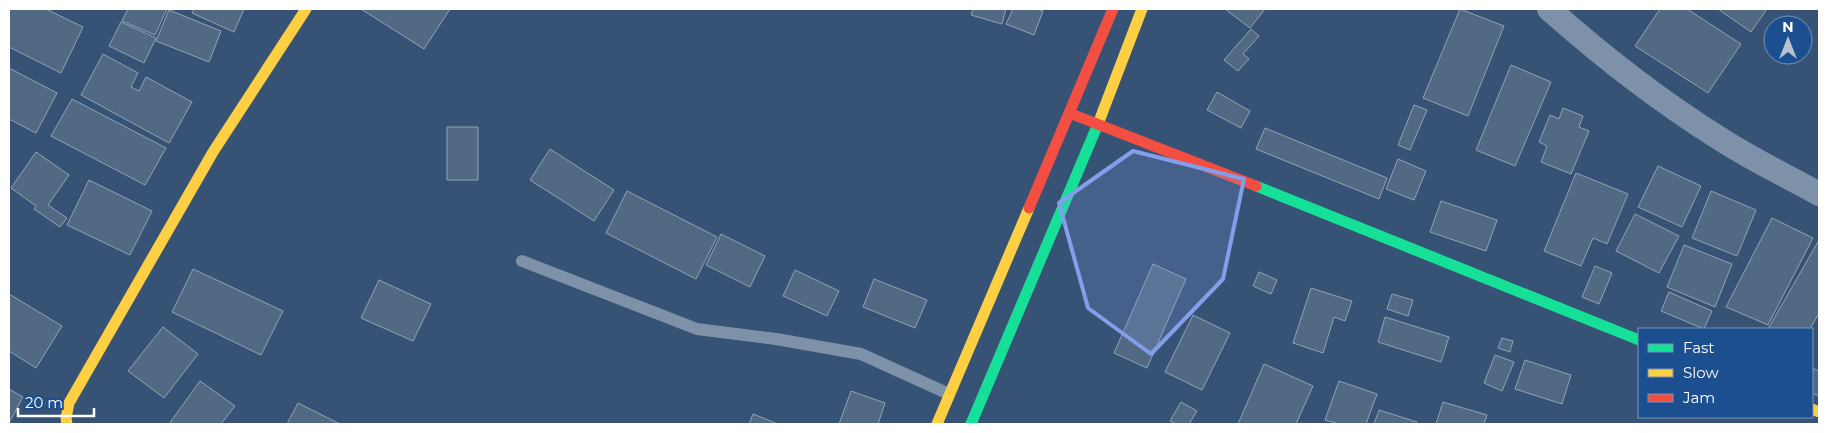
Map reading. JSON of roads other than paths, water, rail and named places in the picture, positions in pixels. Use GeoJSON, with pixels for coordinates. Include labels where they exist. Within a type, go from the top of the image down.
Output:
{"type":"FeatureCollection","features":[{"type":"Feature","properties":{"kind":"street"},"geometry":{"type":"LineString","coordinates":[[67,424],[66,418],[69,402],[213,152],[306,9]]}},
{"type":"Feature","properties":{"kind":"street"},"geometry":{"type":"LineString","coordinates":[[936,424],[1113,9]]}},
{"type":"Feature","properties":{"kind":"street"},"geometry":{"type":"LineString","coordinates":[[971,424],[1097,125],[1142,9]]}},
{"type":"Feature","properties":{"kind":"street"},"geometry":{"type":"LineString","coordinates":[[1549,9],[1580,37],[1642,84],[1723,140],[1819,194]]}},
{"type":"Feature","properties":{"kind":"street"},"geometry":{"type":"LineString","coordinates":[[1069,113],[1172,152],[1638,340]]}},
{"type":"Feature","properties":{"kind":"lane"},"geometry":{"type":"LineString","coordinates":[[522,261],[697,329],[776,339],[861,354],[949,394]]}}]}
